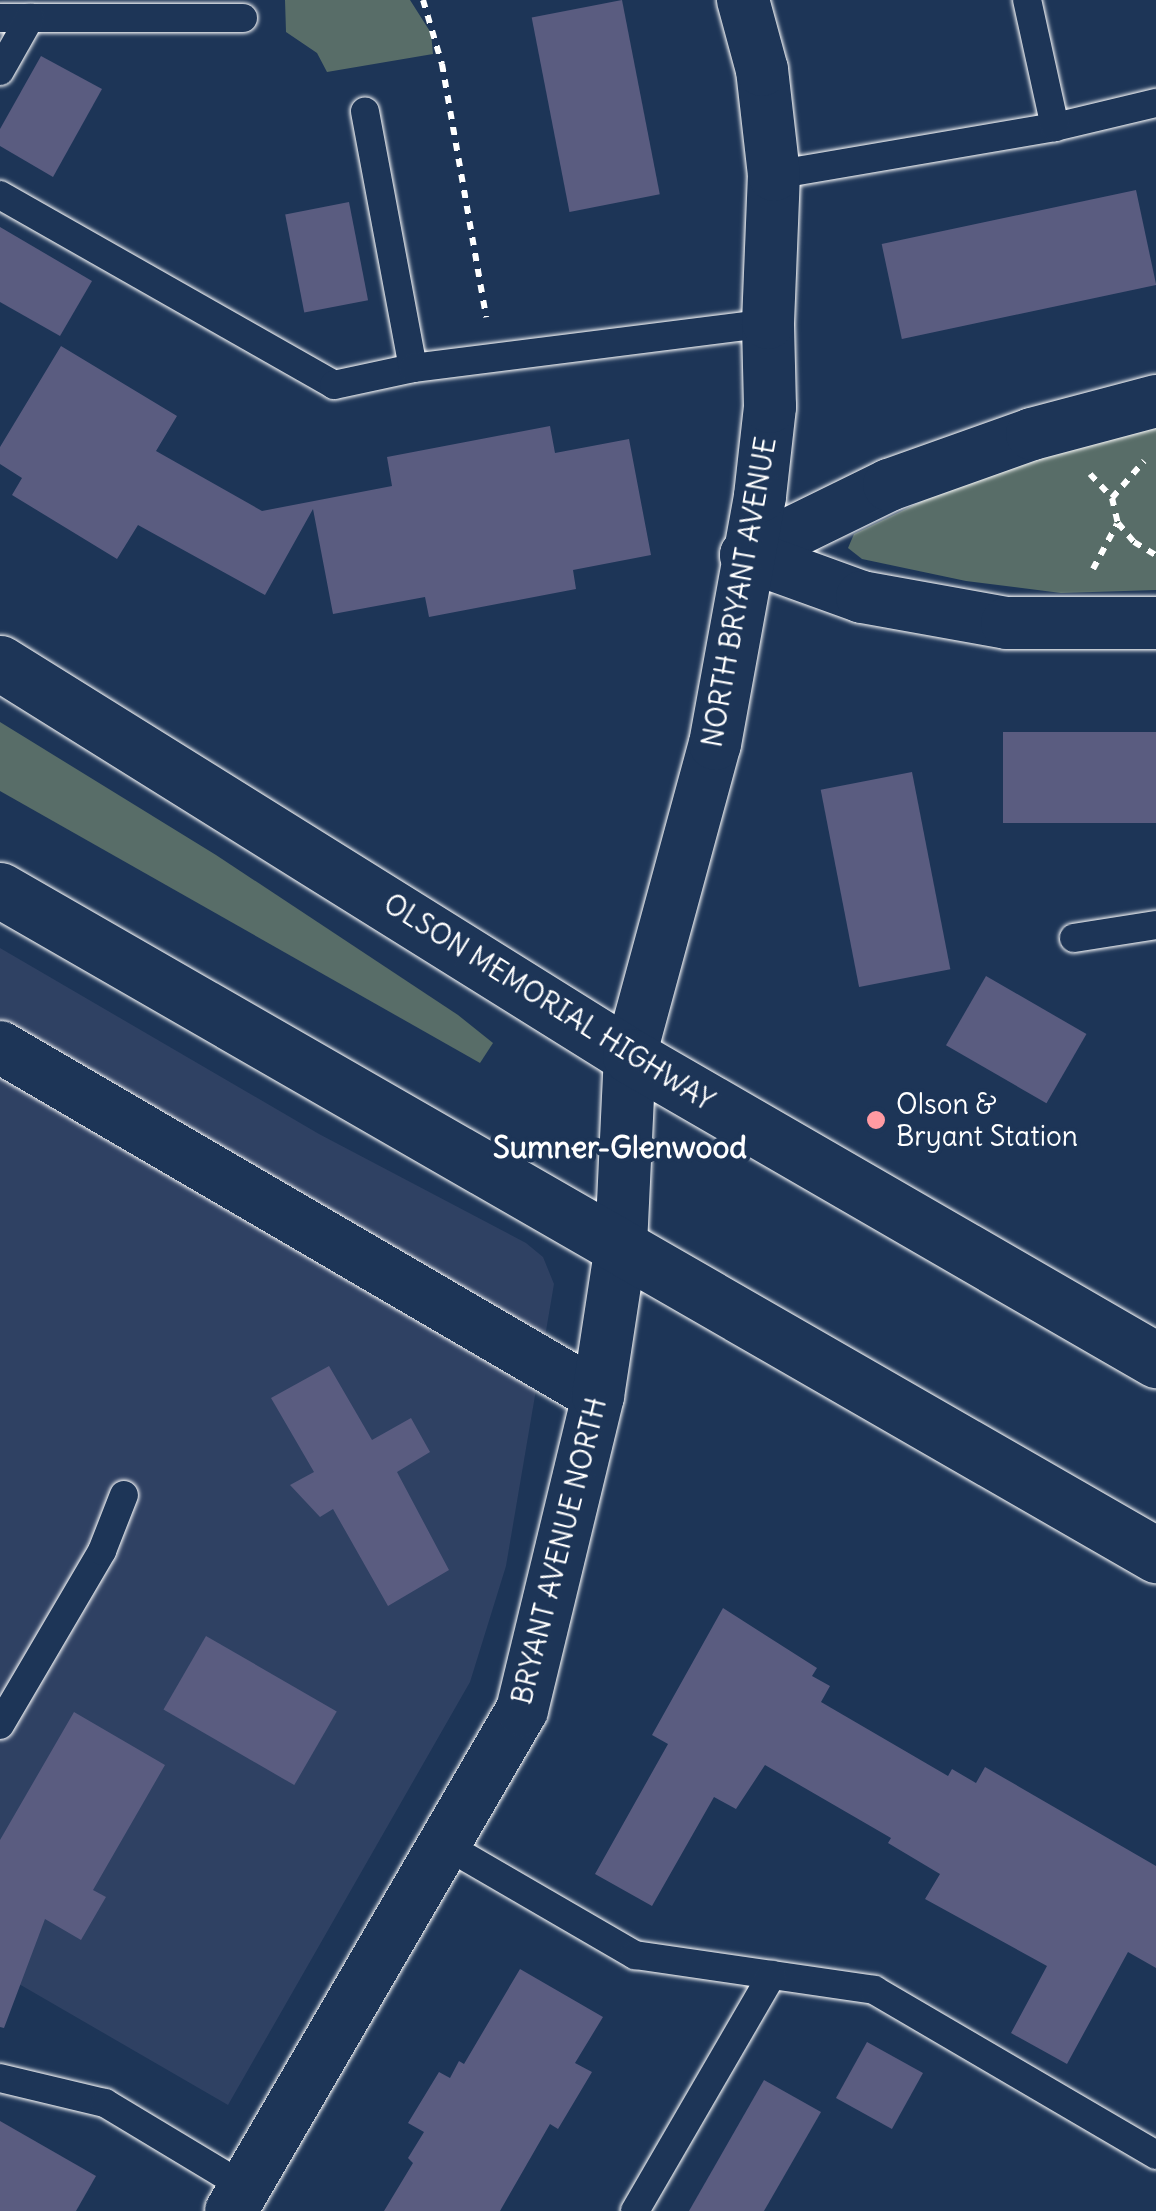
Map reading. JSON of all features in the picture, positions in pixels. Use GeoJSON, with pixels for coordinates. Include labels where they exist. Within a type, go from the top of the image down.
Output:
{"type":"FeatureCollection","features":[{"type":"Feature","properties":{"kind":"main road","name":"OLSON MEMORIAL HIGHWAY"},"geometry":{"type":"LineString","coordinates":[[0,663],[630,1056],[1156,1360]]}},
{"type":"Feature","properties":{"kind":"main road"},"geometry":{"type":"LineString","coordinates":[[0,890],[1156,1554]]}},
{"type":"Feature","properties":{"kind":"street","name":"NORTH BRYANT AVENUE"},"geometry":{"type":"LineString","coordinates":[[630,1056],[715,744],[746,555],[760,496],[770,406],[768,323],[776,227],[774,175],[762,70],[742,0]]}},
{"type":"Feature","properties":{"kind":"street"},"geometry":{"type":"LineString","coordinates":[[746,555],[889,485],[1032,434],[1156,401]]}},
{"type":"Feature","properties":{"kind":"street"},"geometry":{"type":"LineString","coordinates":[[746,555],[862,597],[1008,623],[1156,623]]}},
{"type":"Feature","properties":{"kind":"street"},"geometry":{"type":"LineString","coordinates":[[0,1048],[598,1396]]}},
{"type":"Feature","properties":{"kind":"street","name":"BRYANT AVENUE NORTH"},"geometry":{"type":"LineString","coordinates":[[238,2199],[522,1710],[598,1396],[621,1245],[630,1056]]}},
{"type":"Feature","properties":{"kind":"lane"},"geometry":{"type":"LineString","coordinates":[[1027,0],[1054,128]]}},
{"type":"Feature","properties":{"kind":"lane"},"geometry":{"type":"LineString","coordinates":[[0,18],[243,18]]}},
{"type":"Feature","properties":{"kind":"lane"},"geometry":{"type":"LineString","coordinates":[[0,71],[30,18]]}},
{"type":"Feature","properties":{"kind":"lane"},"geometry":{"type":"LineString","coordinates":[[774,175],[1054,128],[1156,103]]}},
{"type":"Feature","properties":{"kind":"lane"},"geometry":{"type":"LineString","coordinates":[[364,111],[414,368]]}},
{"type":"Feature","properties":{"kind":"lane"},"geometry":{"type":"LineString","coordinates":[[0,195],[334,385],[496,354],[768,323]]}},
{"type":"Feature","properties":{"kind":"lane"},"geometry":{"type":"LineString","coordinates":[[1074,938],[1156,925]]}},
{"type":"Feature","properties":{"kind":"lane"},"geometry":{"type":"LineString","coordinates":[[0,1726],[102,1551],[124,1495]]}},
{"type":"Feature","properties":{"kind":"lane"},"geometry":{"type":"LineString","coordinates":[[445,1845],[635,1955],[874,1990],[1156,2155]]}},
{"type":"Feature","properties":{"kind":"lane"},"geometry":{"type":"LineString","coordinates":[[635,2211],[772,1976]]}},
{"type":"Feature","properties":{"kind":"lane"},"geometry":{"type":"LineString","coordinates":[[0,2078],[105,2103],[238,2199]]}},
{"type":"Feature","properties":{"kind":"path"},"geometry":{"type":"LineString","coordinates":[[423,0],[442,64],[496,354]]}},
{"type":"Feature","properties":{"kind":"path"},"geometry":{"type":"LineString","coordinates":[[1112,498],[1145,459]]}},
{"type":"Feature","properties":{"kind":"path"},"geometry":{"type":"LineString","coordinates":[[1086,472],[1112,498],[1118,523],[1134,542],[1156,555]]}},
{"type":"Feature","properties":{"kind":"path"},"geometry":{"type":"LineString","coordinates":[[1093,568],[1118,523]]}},
{"type":"Feature","properties":{"kind":"path"},"geometry":{"type":"LineString","coordinates":[[1075,568],[1113,569]]}},
{"type":"Feature","properties":{"kind":"shaded area"},"geometry":{"type":"Polygon","coordinates":[[[0,948],[319,1134],[526,1243],[543,1257],[554,1284],[506,1566],[470,1682],[228,2105],[0,1973],[0,948]]]}},
{"type":"Feature","properties":{"kind":"green space"},"geometry":{"type":"Polygon","coordinates":[[[285,0],[410,0],[431,33],[433,54],[327,72],[317,53],[286,32],[285,0]]]}},
{"type":"Feature","properties":{"kind":"green space"},"geometry":{"type":"Polygon","coordinates":[[[1156,422],[1156,590],[1061,593],[966,581],[862,559],[848,548],[854,534],[974,476],[1156,422]]]}},
{"type":"Feature","properties":{"kind":"green space"},"geometry":{"type":"Polygon","coordinates":[[[0,722],[216,855],[458,1015],[493,1043],[480,1063],[0,791],[0,722]]]}},
{"type":"Feature","properties":{"kind":"building"},"geometry":{"type":"Polygon","coordinates":[[[622,0],[660,194],[569,212],[532,18],[622,0]]]}},
{"type":"Feature","properties":{"kind":"building"},"geometry":{"type":"Polygon","coordinates":[[[41,56],[102,89],[53,177],[0,146],[0,129],[41,56]]]}},
{"type":"Feature","properties":{"kind":"building"},"geometry":{"type":"Polygon","coordinates":[[[1136,190],[1156,285],[902,339],[882,244],[1136,190]]]}},
{"type":"Feature","properties":{"kind":"building"},"geometry":{"type":"Polygon","coordinates":[[[349,202],[368,300],[304,313],[285,214],[349,202]]]}},
{"type":"Feature","properties":{"kind":"building"},"geometry":{"type":"Polygon","coordinates":[[[0,227],[92,281],[60,336],[0,302],[0,227]]]}},
{"type":"Feature","properties":{"kind":"building"},"geometry":{"type":"Polygon","coordinates":[[[61,346],[177,416],[156,451],[262,511],[392,486],[387,457],[550,426],[555,453],[629,439],[651,555],[573,570],[576,589],[429,617],[425,597],[333,614],[313,509],[265,595],[138,525],[117,559],[12,495],[22,478],[0,464],[0,447],[61,346]]]}},
{"type":"Feature","properties":{"kind":"building"},"geometry":{"type":"Polygon","coordinates":[[[1003,732],[1156,732],[1156,823],[1003,823],[1003,732]]]}},
{"type":"Feature","properties":{"kind":"building"},"geometry":{"type":"Polygon","coordinates":[[[912,772],[950,969],[859,987],[821,790],[912,772]]]}},
{"type":"Feature","properties":{"kind":"building"},"geometry":{"type":"Polygon","coordinates":[[[986,976],[1086,1034],[1046,1103],[946,1045],[986,976]]]}},
{"type":"Feature","properties":{"kind":"building"},"geometry":{"type":"Polygon","coordinates":[[[329,1366],[372,1440],[411,1418],[430,1452],[397,1472],[449,1570],[388,1606],[333,1509],[320,1517],[290,1485],[314,1472],[271,1398],[329,1366]]]}},
{"type":"Feature","properties":{"kind":"building"},"geometry":{"type":"Polygon","coordinates":[[[723,1608],[817,1668],[812,1676],[830,1686],[821,1702],[948,1776],[952,1769],[976,1783],[985,1767],[1156,1866],[1156,1968],[1128,1952],[1067,2064],[1011,2033],[1047,1966],[925,1899],[940,1874],[888,1843],[891,1838],[765,1765],[736,1809],[714,1797],[652,1906],[595,1874],[668,1744],[652,1735],[723,1608]]]}},
{"type":"Feature","properties":{"kind":"building"},"geometry":{"type":"Polygon","coordinates":[[[206,1636],[337,1712],[294,1785],[164,1710],[206,1636]]]}},
{"type":"Feature","properties":{"kind":"building"},"geometry":{"type":"Polygon","coordinates":[[[74,1712],[165,1765],[93,1890],[106,1897],[81,1940],[45,1919],[4,2028],[0,2027],[0,1840],[74,1712]]]}},
{"type":"Feature","properties":{"kind":"building"},"geometry":{"type":"Polygon","coordinates":[[[520,1969],[603,2017],[575,2063],[592,2072],[558,2129],[550,2124],[500,2211],[384,2211],[413,2163],[408,2158],[424,2132],[408,2123],[439,2072],[450,2078],[459,2061],[464,2064],[520,1969]]]}},
{"type":"Feature","properties":{"kind":"building"},"geometry":{"type":"Polygon","coordinates":[[[867,2042],[923,2073],[892,2129],[836,2098],[867,2042]]]}},
{"type":"Feature","properties":{"kind":"building"},"geometry":{"type":"Polygon","coordinates":[[[764,2080],[821,2112],[764,2211],[689,2211],[764,2080]]]}},
{"type":"Feature","properties":{"kind":"building"},"geometry":{"type":"Polygon","coordinates":[[[0,2121],[96,2176],[76,2211],[0,2211],[0,2121]]]}},
{"type":"Feature","properties":{"kind":"place","name":"Olson & Bryant Station"},"geometry":{"type":"Point","coordinates":[876,1120]}},
{"type":"Feature","properties":{"kind":"district","name":"Sumner-Glenwood"},"geometry":{"type":"Point","coordinates":[620,1147]}}]}
